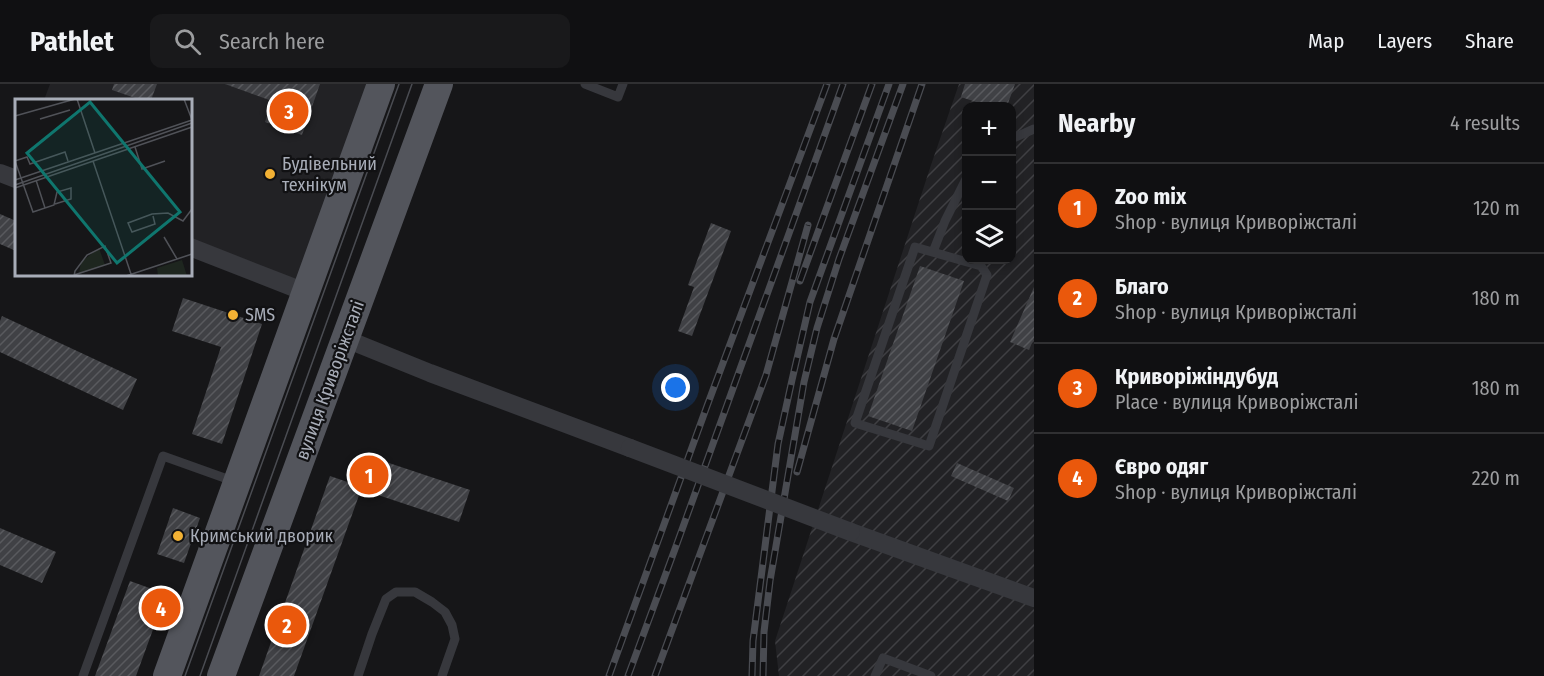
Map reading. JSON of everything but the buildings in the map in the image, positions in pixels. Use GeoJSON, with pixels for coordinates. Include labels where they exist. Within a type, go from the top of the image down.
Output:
{"type":"FeatureCollection","features":[{"type":"Feature","properties":{"kind":"main road"},"geometry":{"type":"LineString","coordinates":[[167,676],[381,84]]}},
{"type":"Feature","properties":{"kind":"main road","name":"вулиця Криворіжсталі"},"geometry":{"type":"LineString","coordinates":[[221,676],[439,84]]}},
{"type":"Feature","properties":{"kind":"street"},"geometry":{"type":"LineString","coordinates":[[0,173],[15,180]]}},
{"type":"Feature","properties":{"kind":"street"},"geometry":{"type":"LineString","coordinates":[[192,248],[305,292]]}},
{"type":"Feature","properties":{"kind":"street"},"geometry":{"type":"LineString","coordinates":[[346,339],[429,373],[851,532],[1034,598]]}},
{"type":"Feature","properties":{"kind":"lane"},"geometry":{"type":"LineString","coordinates":[[585,84],[618,97],[623,84]]}},
{"type":"Feature","properties":{"kind":"lane"},"geometry":{"type":"LineString","coordinates":[[1016,137],[1034,129]]}},
{"type":"Feature","properties":{"kind":"lane"},"geometry":{"type":"LineString","coordinates":[[933,252],[962,186]]}},
{"type":"Feature","properties":{"kind":"lane"},"geometry":{"type":"LineString","coordinates":[[915,247],[933,252],[981,266],[987,275],[929,446],[855,423],[915,247]]}},
{"type":"Feature","properties":{"kind":"lane"},"geometry":{"type":"LineString","coordinates":[[83,676],[163,456],[238,483]]}},
{"type":"Feature","properties":{"kind":"lane"},"geometry":{"type":"LineString","coordinates":[[358,676],[386,599],[396,592],[415,592],[445,612],[452,625],[455,639],[442,676]]}},
{"type":"Feature","properties":{"kind":"lane"},"geometry":{"type":"LineString","coordinates":[[874,676],[883,658],[931,676]]}},
{"type":"Feature","properties":{"kind":"shaded area","name":"Будівельний технікум"},"geometry":{"type":"Polygon","coordinates":[[[50,84],[381,84],[305,292],[192,247],[192,99],[44,99],[50,84]]]}},
{"type":"Feature","properties":{"kind":"shaded area"},"geometry":{"type":"Polygon","coordinates":[[[959,84],[1034,84],[1034,676],[779,676],[775,641],[959,84]]]}},
{"type":"Feature","properties":{"kind":"tram line"},"geometry":{"type":"LineString","coordinates":[[185,676],[399,84]]}},
{"type":"Feature","properties":{"kind":"tram line"},"geometry":{"type":"LineString","coordinates":[[200,676],[412,84]]}},
{"type":"Feature","properties":{"kind":"railway"},"geometry":{"type":"LineString","coordinates":[[609,676],[827,84]]}},
{"type":"Feature","properties":{"kind":"railway"},"geometry":{"type":"LineString","coordinates":[[628,676],[843,84]]}},
{"type":"Feature","properties":{"kind":"railway"},"geometry":{"type":"LineString","coordinates":[[800,281],[872,84]]}},
{"type":"Feature","properties":{"kind":"railway"},"geometry":{"type":"LineString","coordinates":[[752,676],[753,641],[778,444],[810,302],[889,84]]}},
{"type":"Feature","properties":{"kind":"railway"},"geometry":{"type":"LineString","coordinates":[[763,676],[764,632],[770,581],[804,382],[817,328],[839,259],[903,84]]}},
{"type":"Feature","properties":{"kind":"railway"},"geometry":{"type":"LineString","coordinates":[[797,472],[834,339],[922,84]]}},
{"type":"Feature","properties":{"kind":"railway"},"geometry":{"type":"LineString","coordinates":[[655,676],[766,375],[808,225]]}},
{"type":"Feature","properties":{"kind":"place","name":"Криворіжіндубуд"},"geometry":{"type":"Point","coordinates":[289,111]}},
{"type":"Feature","properties":{"kind":"place","name":"Будівельний технікум"},"geometry":{"type":"Point","coordinates":[270,174]}},
{"type":"Feature","properties":{"kind":"place","name":"SMS"},"geometry":{"type":"Point","coordinates":[233,315]}},
{"type":"Feature","properties":{"kind":"place","name":"Zoo mix"},"geometry":{"type":"Point","coordinates":[369,475]}},
{"type":"Feature","properties":{"kind":"place","name":"Кримський дворик"},"geometry":{"type":"Point","coordinates":[178,536]}},
{"type":"Feature","properties":{"kind":"place","name":"Євро одяг"},"geometry":{"type":"Point","coordinates":[161,608]}},
{"type":"Feature","properties":{"kind":"place","name":"Благо"},"geometry":{"type":"Point","coordinates":[287,625]}}]}
